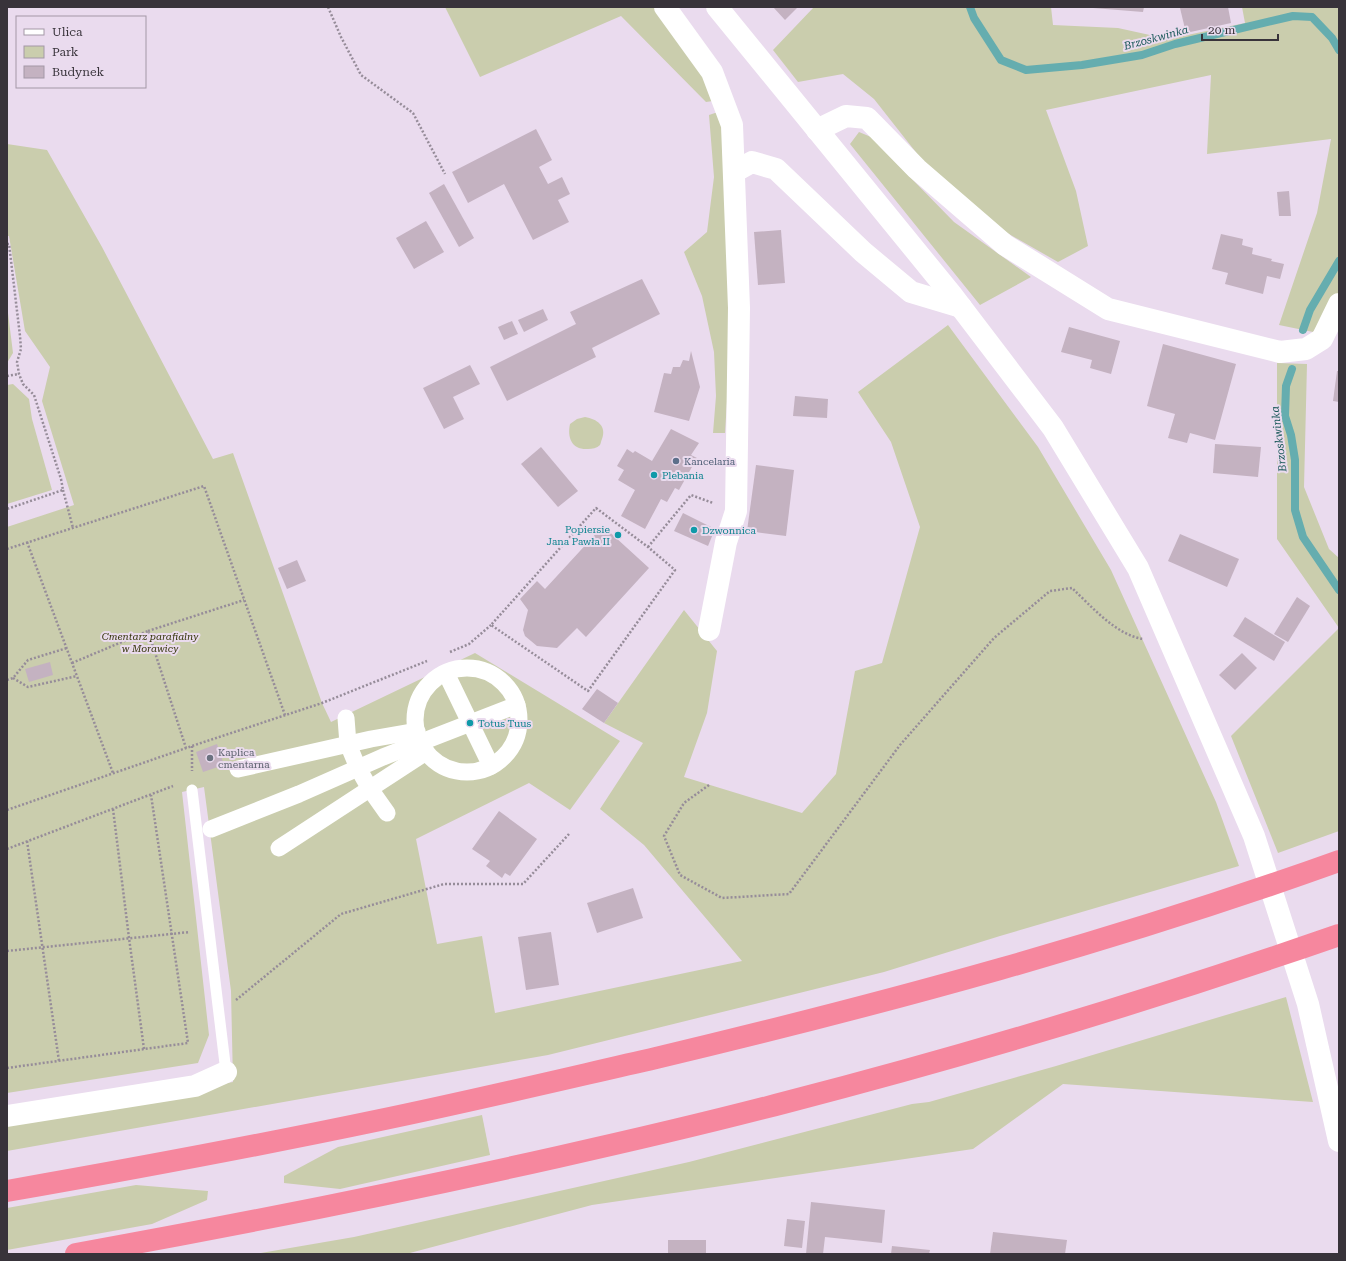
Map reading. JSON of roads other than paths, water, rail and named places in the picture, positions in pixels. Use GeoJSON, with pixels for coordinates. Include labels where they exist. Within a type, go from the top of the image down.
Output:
{"type":"FeatureCollection","features":[{"type":"Feature","properties":{"kind":"highway"},"geometry":{"type":"LineString","coordinates":[[7,1191],[383,1120],[769,1031],[1040,957],[1184,914],[1339,861]]}},
{"type":"Feature","properties":{"kind":"highway"},"geometry":{"type":"LineString","coordinates":[[76,1254],[290,1214],[464,1178],[634,1140],[787,1102],[1062,1025],[1240,970],[1339,935]]}},
{"type":"Feature","properties":{"kind":"street"},"geometry":{"type":"LineString","coordinates":[[665,7],[712,72],[732,125],[739,308],[736,511],[726,542],[709,630]]}},
{"type":"Feature","properties":{"kind":"street"},"geometry":{"type":"LineString","coordinates":[[717,7],[961,307],[1052,428],[1138,568],[1254,836],[1308,1004],[1339,1141]]}},
{"type":"Feature","properties":{"kind":"street"},"geometry":{"type":"LineString","coordinates":[[817,130],[846,116],[867,118],[917,168],[1005,245],[1108,309],[1280,352],[1306,349],[1322,338],[1339,304]]}},
{"type":"Feature","properties":{"kind":"street"},"geometry":{"type":"LineString","coordinates":[[734,172],[752,162],[776,169],[863,252],[911,292],[961,307]]}},
{"type":"Feature","properties":{"kind":"street"},"geometry":{"type":"LineString","coordinates":[[468,668],[484,670],[498,678],[510,690],[517,705],[520,723],[516,740],[506,755],[491,766],[474,772],[456,771],[440,764],[421,742],[415,721],[418,705],[425,690],[436,678],[446,673],[468,668]]}},
{"type":"Feature","properties":{"kind":"street"},"geometry":{"type":"LineString","coordinates":[[446,673],[491,766]]}},
{"type":"Feature","properties":{"kind":"street"},"geometry":{"type":"LineString","coordinates":[[211,829],[299,794],[421,742],[517,705]]}},
{"type":"Feature","properties":{"kind":"street"},"geometry":{"type":"LineString","coordinates":[[346,718],[348,744],[358,768],[370,789],[387,812]]}},
{"type":"Feature","properties":{"kind":"street"},"geometry":{"type":"LineString","coordinates":[[238,769],[348,744],[421,742]]}},
{"type":"Feature","properties":{"kind":"street"},"geometry":{"type":"LineString","coordinates":[[279,848],[370,789],[421,742]]}},
{"type":"Feature","properties":{"kind":"street"},"geometry":{"type":"LineString","coordinates":[[7,1116],[195,1086],[226,1072]]}},
{"type":"Feature","properties":{"kind":"lane"},"geometry":{"type":"LineString","coordinates":[[192,785],[226,1072]]}},
{"type":"Feature","properties":{"kind":"waterway","name":"Brzoskwinka"},"geometry":{"type":"LineString","coordinates":[[970,7],[974,18],[1001,60],[1026,70],[1082,65],[1142,55],[1175,44],[1293,16],[1312,17],[1332,38],[1339,50]]}},
{"type":"Feature","properties":{"kind":"waterway","name":"Brzoskwinka"},"geometry":{"type":"LineString","coordinates":[[1303,330],[1310,310],[1339,261]]}},
{"type":"Feature","properties":{"kind":"waterway","name":"Brzoskwinka"},"geometry":{"type":"LineString","coordinates":[[1292,369],[1286,386],[1285,416],[1291,435],[1295,460],[1295,510],[1303,537],[1339,590]]}},
{"type":"Feature","properties":{"kind":"place","name":"Kancelaria"},"geometry":{"type":"Point","coordinates":[676,461]}},
{"type":"Feature","properties":{"kind":"place","name":"Plebania"},"geometry":{"type":"Point","coordinates":[654,475]}},
{"type":"Feature","properties":{"kind":"place","name":"Dzwonnica"},"geometry":{"type":"Point","coordinates":[694,530]}},
{"type":"Feature","properties":{"kind":"place","name":"Popiersie Jana Pawła II"},"geometry":{"type":"Point","coordinates":[618,535]}},
{"type":"Feature","properties":{"kind":"place","name":"Totus Tuus"},"geometry":{"type":"Point","coordinates":[470,723]}},
{"type":"Feature","properties":{"kind":"place","name":"Kaplica cmentarna"},"geometry":{"type":"Point","coordinates":[210,758]}},
{"type":"Feature","properties":{"kind":"park label","name":"Cmentarz parafialny w Morawicy"},"geometry":{"type":"Point","coordinates":[150,642]}}]}
